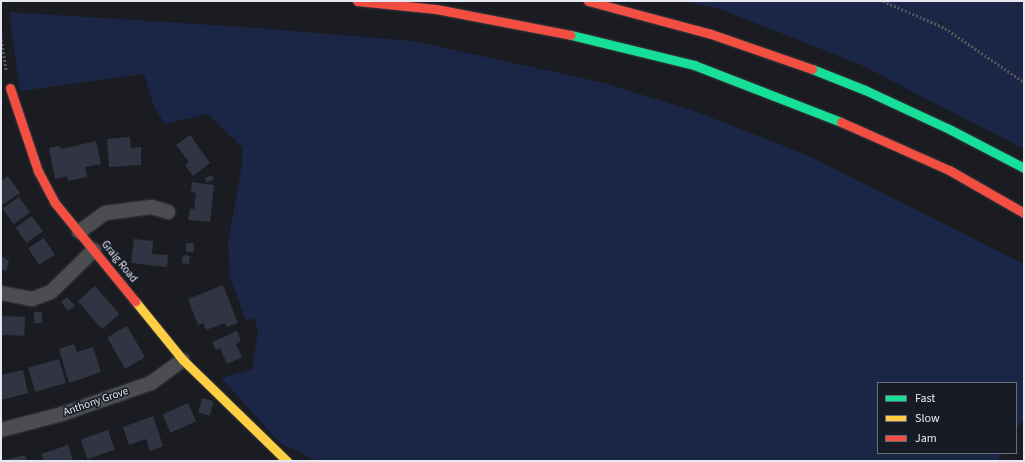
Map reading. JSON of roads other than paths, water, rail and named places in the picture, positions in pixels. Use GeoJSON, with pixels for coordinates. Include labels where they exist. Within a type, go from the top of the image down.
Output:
{"type":"FeatureCollection","features":[{"type":"Feature","properties":{"kind":"main road"},"geometry":{"type":"LineString","coordinates":[[357,1],[436,9],[536,27],[694,65],[822,113],[935,164],[1024,213]]}},
{"type":"Feature","properties":{"kind":"main road"},"geometry":{"type":"LineString","coordinates":[[588,1],[711,34],[789,60],[865,90],[951,130],[1024,168]]}},
{"type":"Feature","properties":{"kind":"main road","name":"Graig Road"},"geometry":{"type":"LineString","coordinates":[[10,88],[38,171],[55,203],[183,360],[287,461]]}},
{"type":"Feature","properties":{"kind":"street"},"geometry":{"type":"LineString","coordinates":[[79,232],[105,213],[152,208],[168,212]]}},
{"type":"Feature","properties":{"kind":"street"},"geometry":{"type":"LineString","coordinates":[[1,293],[32,299],[51,292],[94,250]]}},
{"type":"Feature","properties":{"kind":"street","name":"Anthony Grove"},"geometry":{"type":"LineString","coordinates":[[1,430],[62,414],[151,383],[183,360]]}}]}
